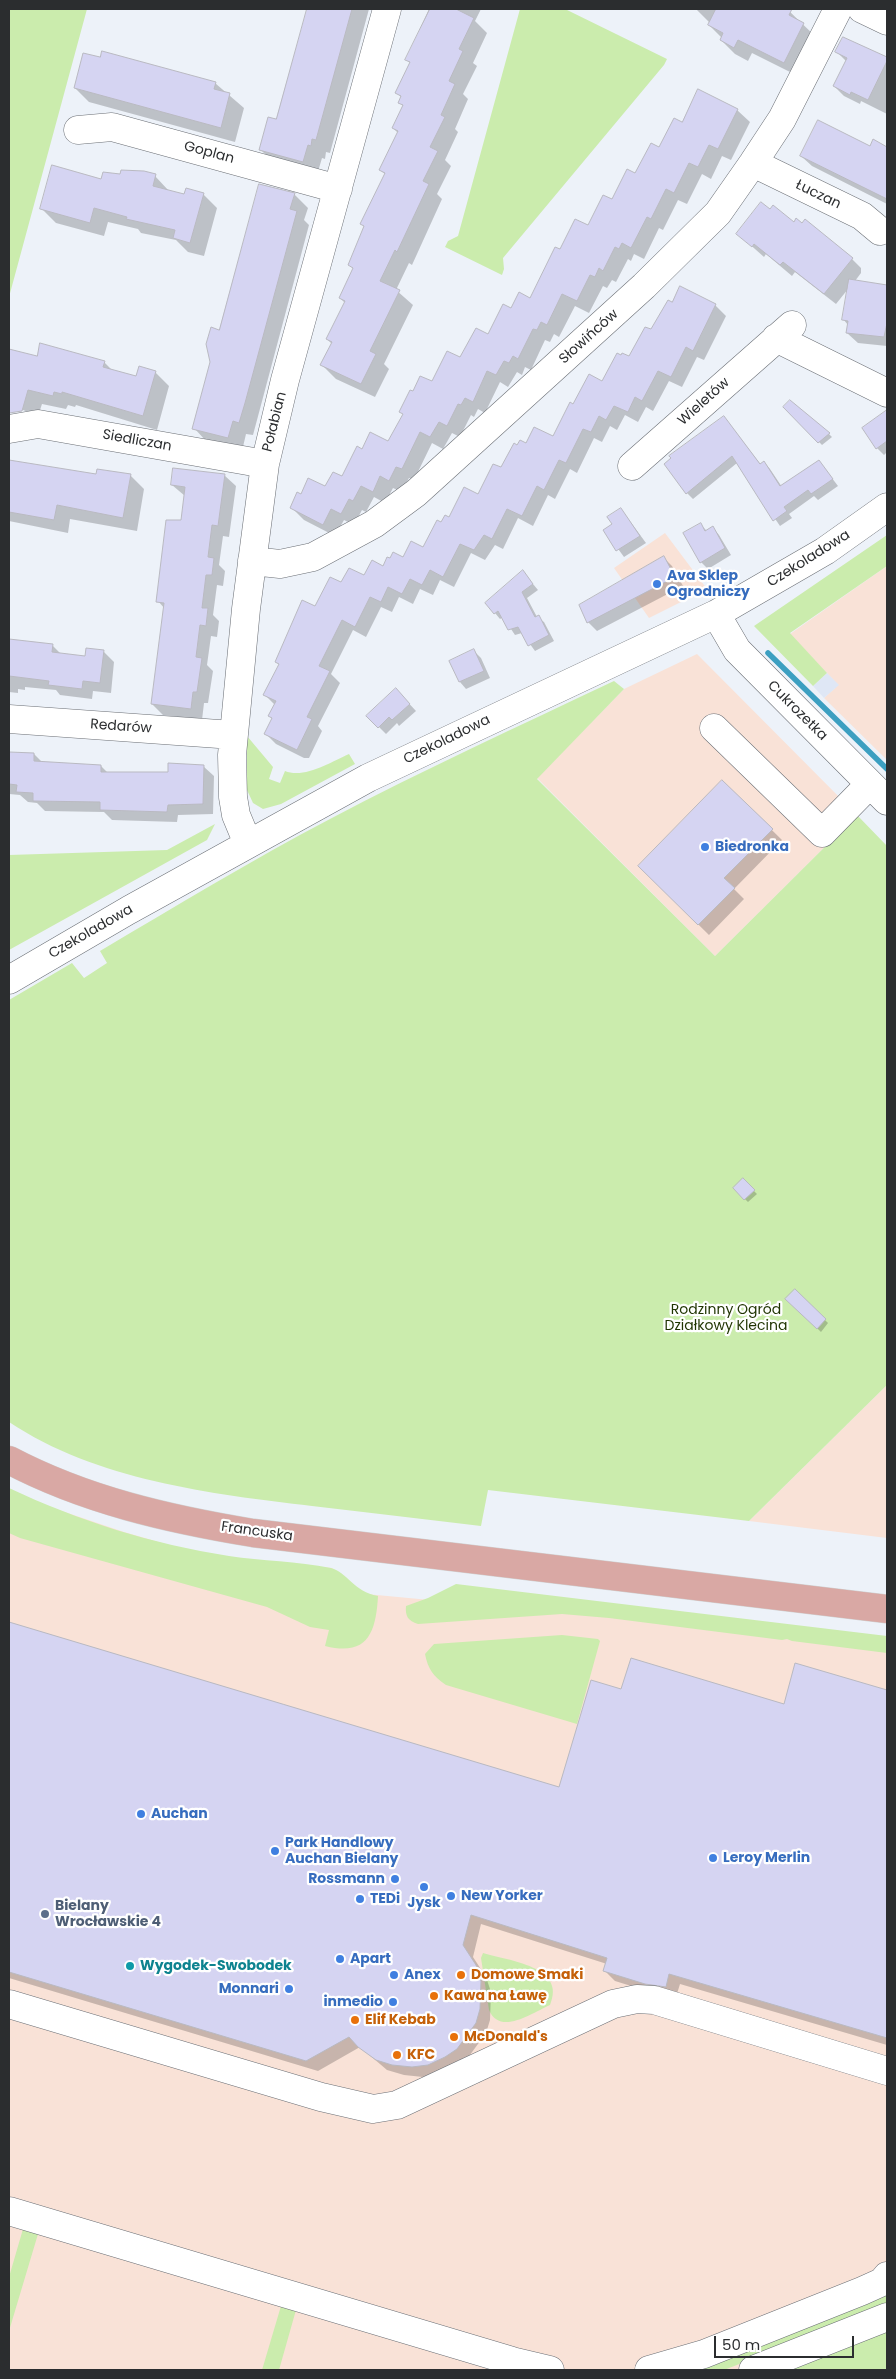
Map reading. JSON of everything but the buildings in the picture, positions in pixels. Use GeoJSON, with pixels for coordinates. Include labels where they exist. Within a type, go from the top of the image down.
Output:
{"type":"FeatureCollection","features":[{"type":"Feature","properties":{"kind":"main road","name":"Francuska"},"geometry":{"type":"LineString","coordinates":[[9,1460],[72,1488],[114,1503],[204,1525],[253,1533],[887,1608]]}},
{"type":"Feature","properties":{"kind":"street","name":"Połabian"},"geometry":{"type":"LineString","coordinates":[[248,844],[238,823],[233,797],[233,735],[252,561],[265,464],[285,380],[387,9]]}},
{"type":"Feature","properties":{"kind":"street","name":"Słowińców"},"geometry":{"type":"LineString","coordinates":[[252,561],[280,564],[313,557],[374,524],[416,493],[668,264],[718,213],[753,163],[782,119],[838,9]]}},
{"type":"Feature","properties":{"kind":"street"},"geometry":{"type":"LineString","coordinates":[[862,9],[887,21]]}},
{"type":"Feature","properties":{"kind":"street","name":"Goplan"},"geometry":{"type":"LineString","coordinates":[[78,130],[112,127],[338,189]]}},
{"type":"Feature","properties":{"kind":"street","name":"Łuczan"},"geometry":{"type":"LineString","coordinates":[[753,163],[862,216],[880,231]]}},
{"type":"Feature","properties":{"kind":"street","name":"Wieletów"},"geometry":{"type":"LineString","coordinates":[[632,466],[784,332],[887,392]]}},
{"type":"Feature","properties":{"kind":"street","name":"Siedliczan"},"geometry":{"type":"LineString","coordinates":[[9,429],[38,424],[265,464]]}},
{"type":"Feature","properties":{"kind":"street","name":"Czekoladowa"},"geometry":{"type":"LineString","coordinates":[[9,980],[368,778],[716,614],[824,551],[887,507]]}},
{"type":"Feature","properties":{"kind":"street","name":"Cukrozetka"},"geometry":{"type":"LineString","coordinates":[[716,614],[737,650],[878,793]]}},
{"type":"Feature","properties":{"kind":"street","name":"Redarów"},"geometry":{"type":"LineString","coordinates":[[9,719],[233,735]]}},
{"type":"Feature","properties":{"kind":"street"},"geometry":{"type":"LineString","coordinates":[[714,728],[822,833],[878,793]]}},
{"type":"Feature","properties":{"kind":"street"},"geometry":{"type":"LineString","coordinates":[[9,2004],[321,2097],[373,2109],[397,2105],[613,2004],[637,1999],[654,2000],[887,2071]]}},
{"type":"Feature","properties":{"kind":"street"},"geometry":{"type":"LineString","coordinates":[[9,2211],[515,2366],[550,2370]]}},
{"type":"Feature","properties":{"kind":"street"},"geometry":{"type":"LineString","coordinates":[[649,2370],[713,2350],[862,2291],[882,2282],[887,2276]]}},
{"type":"Feature","properties":{"kind":"street"},"geometry":{"type":"LineString","coordinates":[[753,2370],[887,2317]]}},
{"type":"Feature","properties":{"kind":"shaded area"},"geometry":{"type":"Polygon","coordinates":[[[665,533],[707,589],[649,618],[614,568],[665,533]]]}},
{"type":"Feature","properties":{"kind":"shaded area"},"geometry":{"type":"Polygon","coordinates":[[[887,566],[887,760],[824,698],[838,685],[790,634],[887,566]]]}},
{"type":"Feature","properties":{"kind":"shaded area"},"geometry":{"type":"Polygon","coordinates":[[[697,654],[857,815],[715,956],[537,778],[624,689],[697,654]]]}},
{"type":"Feature","properties":{"kind":"shaded area"},"geometry":{"type":"Polygon","coordinates":[[[827,673],[839,685],[824,698],[813,686],[827,673]]]}},
{"type":"Feature","properties":{"kind":"shaded area"},"geometry":{"type":"Polygon","coordinates":[[[887,1385],[887,1538],[749,1521],[887,1385]]]}},
{"type":"Feature","properties":{"kind":"shaded area"},"geometry":{"type":"Polygon","coordinates":[[[9,1489],[50,1507],[124,1532],[204,1555],[332,1568],[366,1594],[887,1643],[887,2370],[9,2370],[9,1489]]]}},
{"type":"Feature","properties":{"kind":"green space"},"geometry":{"type":"Polygon","coordinates":[[[9,9],[87,9],[9,297],[9,9]]]}},
{"type":"Feature","properties":{"kind":"green space"},"geometry":{"type":"Polygon","coordinates":[[[520,9],[565,9],[667,59],[664,65],[503,258],[504,269],[502,275],[445,247],[448,241],[458,236],[520,9]]]}},
{"type":"Feature","properties":{"kind":"green space"},"geometry":{"type":"Polygon","coordinates":[[[887,535],[887,566],[790,633],[827,673],[813,686],[754,626],[887,535]]]}},
{"type":"Feature","properties":{"kind":"green space","name":"Rodzinny Ogród Działkowy Klecina"},"geometry":{"type":"Polygon","coordinates":[[[614,681],[624,689],[537,779],[715,956],[857,815],[887,846],[887,1385],[749,1521],[488,1490],[481,1526],[234,1496],[155,1481],[116,1471],[79,1458],[43,1442],[9,1422],[9,1000],[72,963],[84,978],[107,963],[100,951],[272,851],[400,783],[614,681]]]}},
{"type":"Feature","properties":{"kind":"green space"},"geometry":{"type":"Polygon","coordinates":[[[247,736],[273,767],[269,779],[280,783],[285,771],[300,773],[309,771],[349,754],[355,764],[281,804],[263,809],[253,803],[247,790],[247,736]]]}},
{"type":"Feature","properties":{"kind":"green space"},"geometry":{"type":"Polygon","coordinates":[[[215,824],[207,840],[9,950],[9,855],[167,850],[215,824]]]}},
{"type":"Feature","properties":{"kind":"green space"},"geometry":{"type":"Polygon","coordinates":[[[9,1488],[89,1521],[172,1545],[229,1556],[305,1564],[337,1570],[363,1590],[378,1596],[372,1631],[360,1645],[351,1648],[325,1646],[329,1630],[310,1627],[267,1607],[20,1538],[9,1533],[9,1488]]]}},
{"type":"Feature","properties":{"kind":"green space"},"geometry":{"type":"Polygon","coordinates":[[[456,1584],[887,1636],[887,1653],[787,1639],[782,1640],[609,1618],[562,1614],[418,1624],[408,1618],[406,1606],[428,1598],[456,1584]]]}},
{"type":"Feature","properties":{"kind":"green space"},"geometry":{"type":"Polygon","coordinates":[[[562,1635],[598,1639],[600,1641],[577,1724],[446,1685],[432,1672],[425,1654],[434,1644],[562,1635]]]}},
{"type":"Feature","properties":{"kind":"green space"},"geometry":{"type":"Polygon","coordinates":[[[483,1953],[533,1967],[543,1974],[550,1982],[553,1992],[550,2005],[517,2020],[508,2022],[494,2018],[489,2010],[481,1958],[483,1953]]]}},
{"type":"Feature","properties":{"kind":"green space"},"geometry":{"type":"Polygon","coordinates":[[[23,2229],[38,2234],[9,2331],[9,2277],[23,2229]]]}},
{"type":"Feature","properties":{"kind":"green space"},"geometry":{"type":"Polygon","coordinates":[[[887,2287],[887,2306],[724,2370],[679,2370],[887,2287]]]}},
{"type":"Feature","properties":{"kind":"green space"},"geometry":{"type":"Polygon","coordinates":[[[281,2306],[296,2310],[279,2370],[262,2370],[281,2306]]]}},
{"type":"Feature","properties":{"kind":"green space"},"geometry":{"type":"Polygon","coordinates":[[[887,2328],[887,2370],[780,2370],[887,2328]]]}},
{"type":"Feature","properties":{"kind":"waterway"},"geometry":{"type":"LineString","coordinates":[[768,653],[887,769]]}},
{"type":"Feature","properties":{"kind":"place","name":"Ava Sklep Ogrodniczy"},"geometry":{"type":"Point","coordinates":[657,584]}},
{"type":"Feature","properties":{"kind":"place","name":"Biedronka"},"geometry":{"type":"Point","coordinates":[705,847]}},
{"type":"Feature","properties":{"kind":"place","name":"Auchan"},"geometry":{"type":"Point","coordinates":[141,1814]}},
{"type":"Feature","properties":{"kind":"place","name":"Park Handlowy Auchan Bielany"},"geometry":{"type":"Point","coordinates":[275,1851]}},
{"type":"Feature","properties":{"kind":"place","name":"Leroy Merlin"},"geometry":{"type":"Point","coordinates":[713,1858]}},
{"type":"Feature","properties":{"kind":"place","name":"Rossmann"},"geometry":{"type":"Point","coordinates":[395,1879]}},
{"type":"Feature","properties":{"kind":"place","name":"Jysk"},"geometry":{"type":"Point","coordinates":[424,1887]}},
{"type":"Feature","properties":{"kind":"place","name":"New Yorker"},"geometry":{"type":"Point","coordinates":[451,1896]}},
{"type":"Feature","properties":{"kind":"place","name":"TEDi"},"geometry":{"type":"Point","coordinates":[360,1899]}},
{"type":"Feature","properties":{"kind":"place","name":"Bielany Wrocławskie 4"},"geometry":{"type":"Point","coordinates":[45,1914]}},
{"type":"Feature","properties":{"kind":"place","name":"Apart"},"geometry":{"type":"Point","coordinates":[340,1959]}},
{"type":"Feature","properties":{"kind":"place","name":"Wygodek-Swobodek"},"geometry":{"type":"Point","coordinates":[130,1966]}},
{"type":"Feature","properties":{"kind":"place","name":"Anex"},"geometry":{"type":"Point","coordinates":[394,1975]}},
{"type":"Feature","properties":{"kind":"place","name":"Domowe Smaki"},"geometry":{"type":"Point","coordinates":[461,1975]}},
{"type":"Feature","properties":{"kind":"place","name":"Monnari"},"geometry":{"type":"Point","coordinates":[289,1989]}},
{"type":"Feature","properties":{"kind":"place","name":"Kawa na Ławę"},"geometry":{"type":"Point","coordinates":[434,1996]}},
{"type":"Feature","properties":{"kind":"place","name":"inmedio"},"geometry":{"type":"Point","coordinates":[393,2002]}},
{"type":"Feature","properties":{"kind":"place","name":"Elif Kebab"},"geometry":{"type":"Point","coordinates":[355,2020]}},
{"type":"Feature","properties":{"kind":"place","name":"McDonald's"},"geometry":{"type":"Point","coordinates":[454,2037]}},
{"type":"Feature","properties":{"kind":"place","name":"KFC"},"geometry":{"type":"Point","coordinates":[397,2055]}}]}
